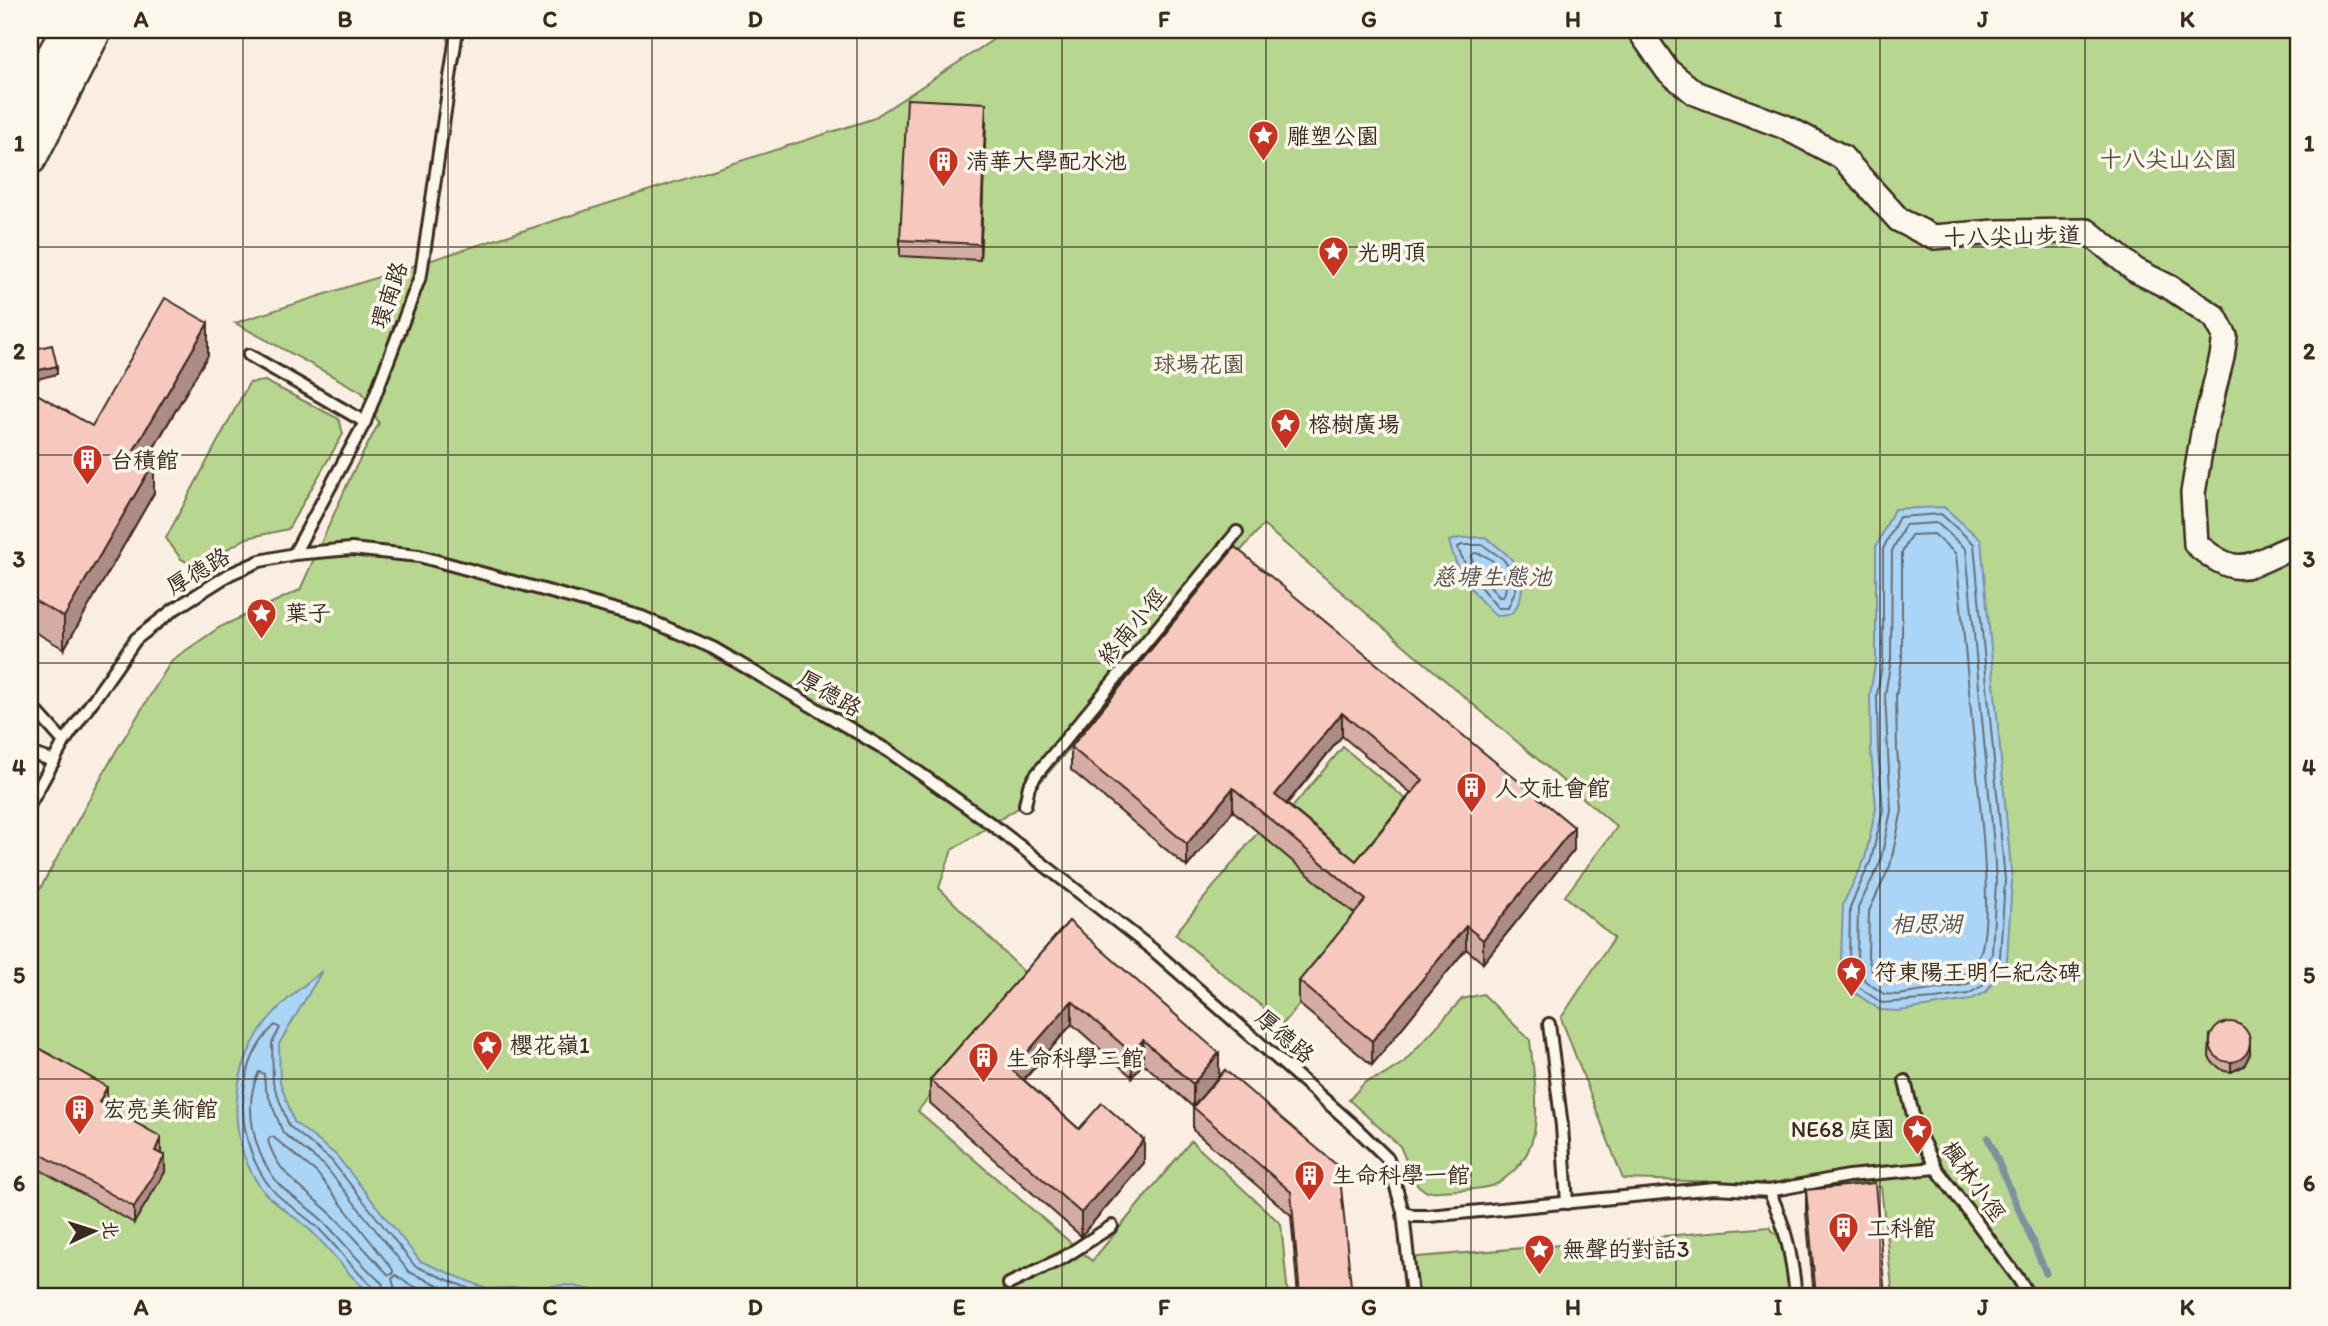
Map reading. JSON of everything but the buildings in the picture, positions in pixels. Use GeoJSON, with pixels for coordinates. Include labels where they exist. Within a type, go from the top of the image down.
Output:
{"type":"FeatureCollection","features":[{"type":"Feature","properties":{"kind":"street"},"geometry":{"type":"LineString","coordinates":[[30,97],[68,30]]}},
{"type":"Feature","properties":{"kind":"street"},"geometry":{"type":"LineString","coordinates":[[30,158],[95,30]]}},
{"type":"Feature","properties":{"kind":"street","name":"十八尖山步道"},"geometry":{"type":"LineString","coordinates":[[1639,30],[1667,70],[1695,93],[1785,127],[1842,157],[1899,220],[1933,237],[1996,232],[2087,230],[2135,270],[2171,288],[2215,317],[2225,336],[2203,433],[2193,493],[2196,544],[2213,559],[2234,567],[2260,564],[2276,553],[2298,545]]}},
{"type":"Feature","properties":{"kind":"lane","name":"環南路"},"geometry":{"type":"LineString","coordinates":[[294,554],[365,422],[421,274],[457,30]]}},
{"type":"Feature","properties":{"kind":"lane"},"geometry":{"type":"LineString","coordinates":[[249,355],[365,422]]}},
{"type":"Feature","properties":{"kind":"lane","name":"終南小徑"},"geometry":{"type":"LineString","coordinates":[[1024,805],[1029,786],[1059,747],[1237,532]]}},
{"type":"Feature","properties":{"kind":"lane","name":"厚德路"},"geometry":{"type":"LineString","coordinates":[[30,804],[64,742],[136,639],[173,610],[230,574],[260,561],[294,554],[351,549],[419,556],[642,617],[713,648],[890,752],[994,826],[1152,949],[1352,1124],[1388,1159],[1403,1212],[1412,1296]]}},
{"type":"Feature","properties":{"kind":"lane"},"geometry":{"type":"LineString","coordinates":[[30,708],[39,714],[64,742]]}},
{"type":"Feature","properties":{"kind":"lane"},"geometry":{"type":"LineString","coordinates":[[30,753],[54,761]]}},
{"type":"Feature","properties":{"kind":"lane"},"geometry":{"type":"LineString","coordinates":[[1549,1024],[1562,1126],[1567,1203]]}},
{"type":"Feature","properties":{"kind":"lane","name":"楓林小徑"},"geometry":{"type":"LineString","coordinates":[[1905,1081],[1916,1128],[1936,1168],[2029,1296]]}},
{"type":"Feature","properties":{"kind":"lane"},"geometry":{"type":"LineString","coordinates":[[1403,1212],[1413,1216],[1429,1216],[1716,1188],[1769,1191],[1848,1176],[1936,1168]]}},
{"type":"Feature","properties":{"kind":"lane"},"geometry":{"type":"LineString","coordinates":[[1769,1191],[1781,1216],[1791,1250],[1796,1296]]}},
{"type":"Feature","properties":{"kind":"lane"},"geometry":{"type":"LineString","coordinates":[[1009,1284],[1063,1258],[1112,1226]]}},
{"type":"Feature","properties":{"kind":"green space"},"geometry":{"type":"Polygon","coordinates":[[[1008,30],[2298,30],[2298,1296],[1893,1296],[1881,1187],[1623,1179],[1561,1018],[1614,938],[1565,896],[1617,827],[1263,525],[1018,808],[952,850],[939,888],[1025,973],[918,1111],[1092,1261],[1191,1141],[1281,1224],[1288,1296],[30,1296],[30,907],[116,751],[172,660],[220,627],[300,590],[351,476],[379,423],[362,392],[235,323],[872,119],[1008,30]]]}},
{"type":"Feature","properties":{"kind":"green space"},"geometry":{"type":"Polygon","coordinates":[[[265,381],[339,419],[343,434],[288,529],[247,538],[196,567],[181,559],[166,538],[249,383],[265,381]]]}},
{"type":"Feature","properties":{"kind":"green space"},"geometry":{"type":"Polygon","coordinates":[[[1343,747],[1414,806],[1356,875],[1285,816],[1343,747]]]}},
{"type":"Feature","properties":{"kind":"green space"},"geometry":{"type":"Polygon","coordinates":[[[1258,832],[1366,923],[1283,1024],[1175,934],[1258,832]]]}},
{"type":"Feature","properties":{"kind":"green space"},"geometry":{"type":"Polygon","coordinates":[[[1483,994],[1530,1040],[1536,1093],[1535,1129],[1522,1161],[1499,1182],[1472,1189],[1427,1192],[1416,1184],[1400,1146],[1349,1100],[1365,1082],[1384,1075],[1404,1062],[1462,999],[1483,994]]]}},
{"type":"Feature","properties":{"kind":"green space"},"geometry":{"type":"Polygon","coordinates":[[[1769,1227],[1791,1250],[1796,1296],[1412,1296],[1407,1258],[1769,1227]]]}},
{"type":"Feature","properties":{"kind":"water","name":"相思湖"},"geometry":{"type":"Polygon","coordinates":[[[1944,507],[1981,540],[2012,880],[2007,960],[1986,992],[1970,1000],[1899,1011],[1880,1010],[1851,990],[1841,961],[1843,904],[1865,859],[1876,808],[1870,694],[1876,659],[1876,547],[1894,509],[1944,507]]]}},
{"type":"Feature","properties":{"kind":"water","name":"慈塘生態池"},"geometry":{"type":"Polygon","coordinates":[[[1485,537],[1510,558],[1520,573],[1522,592],[1514,611],[1507,615],[1496,616],[1480,600],[1461,572],[1449,541],[1485,537]]]}},
{"type":"Feature","properties":{"kind":"water"},"geometry":{"type":"Polygon","coordinates":[[[322,971],[279,1044],[280,1082],[294,1122],[336,1155],[420,1261],[487,1289],[568,1285],[610,1296],[374,1296],[357,1282],[311,1231],[266,1194],[244,1157],[239,1136],[236,1116],[241,1074],[248,1053],[271,1016],[322,971]]]}},
{"type":"Feature","properties":{"kind":"waterway"},"geometry":{"type":"LineString","coordinates":[[1988,1138],[2046,1273]]}},
{"type":"Feature","properties":{"kind":"place","name":"雕塑公園"},"geometry":{"type":"Point","coordinates":[1264,163]}},
{"type":"Feature","properties":{"kind":"place","name":"清華大學配水池"},"geometry":{"type":"Point","coordinates":[943,188]}},
{"type":"Feature","properties":{"kind":"place","name":"光明頂"},"geometry":{"type":"Point","coordinates":[1334,279]}},
{"type":"Feature","properties":{"kind":"place","name":"榕樹廣場"},"geometry":{"type":"Point","coordinates":[1285,451]}},
{"type":"Feature","properties":{"kind":"place","name":"台積館"},"geometry":{"type":"Point","coordinates":[87,487]}},
{"type":"Feature","properties":{"kind":"place","name":"葉子"},"geometry":{"type":"Point","coordinates":[262,640]}},
{"type":"Feature","properties":{"kind":"place","name":"人文社會館"},"geometry":{"type":"Point","coordinates":[1472,815]}},
{"type":"Feature","properties":{"kind":"place","name":"符東陽王明仁紀念碑"},"geometry":{"type":"Point","coordinates":[1851,999]}},
{"type":"Feature","properties":{"kind":"place","name":"櫻花嶺1"},"geometry":{"type":"Point","coordinates":[487,1072]}},
{"type":"Feature","properties":{"kind":"place","name":"生命科學二館"},"geometry":{"type":"Point","coordinates":[983,1085]}},
{"type":"Feature","properties":{"kind":"place","name":"宏亮美術館"},"geometry":{"type":"Point","coordinates":[80,1136]}},
{"type":"Feature","properties":{"kind":"place","name":"NE68 庭園"},"geometry":{"type":"Point","coordinates":[1918,1156]}},
{"type":"Feature","properties":{"kind":"place","name":"生命科學一館"},"geometry":{"type":"Point","coordinates":[1309,1202]}},
{"type":"Feature","properties":{"kind":"place","name":"工科館"},"geometry":{"type":"Point","coordinates":[1844,1255]}},
{"type":"Feature","properties":{"kind":"place","name":"無聲的對話3"},"geometry":{"type":"Point","coordinates":[1539,1276]}},
{"type":"Feature","properties":{"kind":"park label","name":"十八尖山公園"},"geometry":{"type":"Point","coordinates":[2168,159]}},
{"type":"Feature","properties":{"kind":"park label","name":"球場花園"},"geometry":{"type":"Point","coordinates":[1199,364]}}]}
